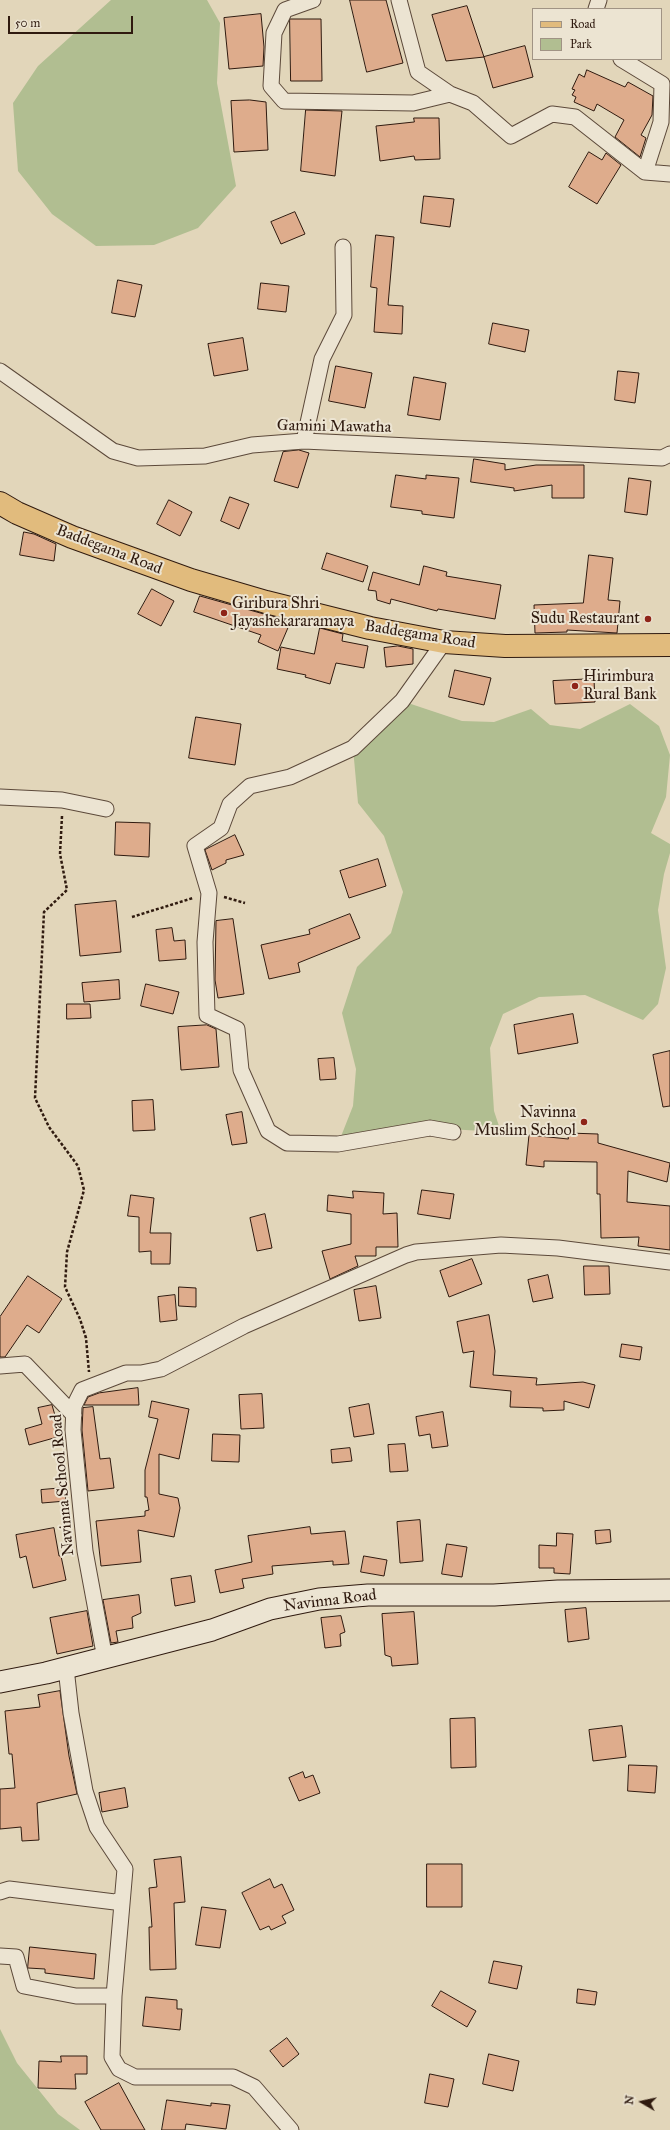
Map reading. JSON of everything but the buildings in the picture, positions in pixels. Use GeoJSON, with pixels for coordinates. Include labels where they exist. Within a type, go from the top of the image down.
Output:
{"type":"FeatureCollection","features":[{"type":"Feature","properties":{"kind":"main road","name":"Baddegama Road"},"geometry":{"type":"LineString","coordinates":[[0,503],[17,513],[72,537],[191,580],[266,602],[370,628],[444,642],[505,646],[670,645]]}},
{"type":"Feature","properties":{"kind":"street"},"geometry":{"type":"LineString","coordinates":[[313,0],[285,10],[274,33],[271,86],[284,101],[413,103],[450,94]]}},
{"type":"Feature","properties":{"kind":"street"},"geometry":{"type":"LineString","coordinates":[[399,0],[418,72],[450,94],[473,103],[510,136],[552,114],[574,117],[645,172],[670,174]]}},
{"type":"Feature","properties":{"kind":"street"},"geometry":{"type":"LineString","coordinates":[[623,60],[662,84],[661,122],[645,172]]}},
{"type":"Feature","properties":{"kind":"street"},"geometry":{"type":"LineString","coordinates":[[304,442],[322,359],[344,314],[344,247]]}},
{"type":"Feature","properties":{"kind":"street","name":"Gamini Mawatha"},"geometry":{"type":"LineString","coordinates":[[0,371],[113,451],[138,458],[205,456],[252,445],[304,442],[662,458],[670,454]]}},
{"type":"Feature","properties":{"kind":"street"},"geometry":{"type":"LineString","coordinates":[[444,642],[402,701],[353,748],[290,777],[250,786],[230,804],[221,828],[195,846],[210,893],[205,942],[206,1015],[237,1029],[241,1070],[268,1131],[287,1143],[330,1144],[430,1128],[453,1132]]}},
{"type":"Feature","properties":{"kind":"street"},"geometry":{"type":"LineString","coordinates":[[0,797],[62,800],[106,809]]}},
{"type":"Feature","properties":{"kind":"street","name":"Navinna School Road"},"geometry":{"type":"LineString","coordinates":[[108,1657],[103,1648],[85,1551],[73,1430],[74,1406],[82,1390],[126,1372],[141,1373],[161,1369],[244,1326],[416,1252],[501,1245],[558,1248],[670,1262]]}},
{"type":"Feature","properties":{"kind":"street"},"geometry":{"type":"LineString","coordinates":[[0,1366],[24,1364],[74,1415]]}},
{"type":"Feature","properties":{"kind":"street","name":"Navinna Road"},"geometry":{"type":"LineString","coordinates":[[0,1682],[46,1674],[212,1630],[270,1609],[319,1599],[368,1595],[494,1595],[558,1591],[670,1590]]}},
{"type":"Feature","properties":{"kind":"street"},"geometry":{"type":"LineString","coordinates":[[66,1668],[71,1713],[85,1791],[97,1827],[125,1869],[114,1996],[112,2057],[119,2069],[135,2077],[233,2078],[254,2087],[292,2130]]}},
{"type":"Feature","properties":{"kind":"street"},"geometry":{"type":"LineString","coordinates":[[0,1892],[9,1889],[115,1902],[122,1899]]}},
{"type":"Feature","properties":{"kind":"street"},"geometry":{"type":"LineString","coordinates":[[0,1956],[16,1957],[24,1986],[76,1996],[114,1996]]}},
{"type":"Feature","properties":{"kind":"path"},"geometry":{"type":"LineString","coordinates":[[62,800],[60,854],[67,890],[44,912],[35,1098],[49,1127],[78,1166],[84,1190],[67,1252],[65,1287],[80,1319],[86,1338],[90,1386]]}},
{"type":"Feature","properties":{"kind":"path"},"geometry":{"type":"LineString","coordinates":[[132,917],[210,893],[245,903]]}},
{"type":"Feature","properties":{"kind":"green space"},"geometry":{"type":"Polygon","coordinates":[[[111,0],[207,0],[220,23],[217,83],[236,186],[198,228],[154,245],[96,246],[52,214],[18,171],[13,103],[38,66],[111,0]]]}},
{"type":"Feature","properties":{"kind":"green space"},"geometry":{"type":"Polygon","coordinates":[[[402,701],[462,721],[494,722],[531,709],[550,725],[580,729],[630,704],[659,726],[670,755],[666,797],[651,833],[670,844],[670,853],[664,874],[658,910],[666,968],[658,1004],[643,1020],[585,995],[539,997],[503,1014],[490,1048],[494,1111],[501,1132],[430,1128],[338,1144],[353,1106],[356,1069],[342,1013],[357,967],[391,933],[403,892],[384,836],[358,803],[353,748],[402,701]]]}},
{"type":"Feature","properties":{"kind":"green space"},"geometry":{"type":"Polygon","coordinates":[[[0,2029],[17,2063],[58,2114],[80,2130],[0,2130],[0,2029]]]}},
{"type":"Feature","properties":{"kind":"place","name":"Giribura Shri Jayashekararamaya"},"geometry":{"type":"Point","coordinates":[224,613]}},
{"type":"Feature","properties":{"kind":"place","name":"Sudu Restaurant"},"geometry":{"type":"Point","coordinates":[648,619]}},
{"type":"Feature","properties":{"kind":"place","name":"Hirimbura Rural Bank"},"geometry":{"type":"Point","coordinates":[575,686]}},
{"type":"Feature","properties":{"kind":"place","name":"Navinna Muslim School"},"geometry":{"type":"Point","coordinates":[584,1122]}}]}
